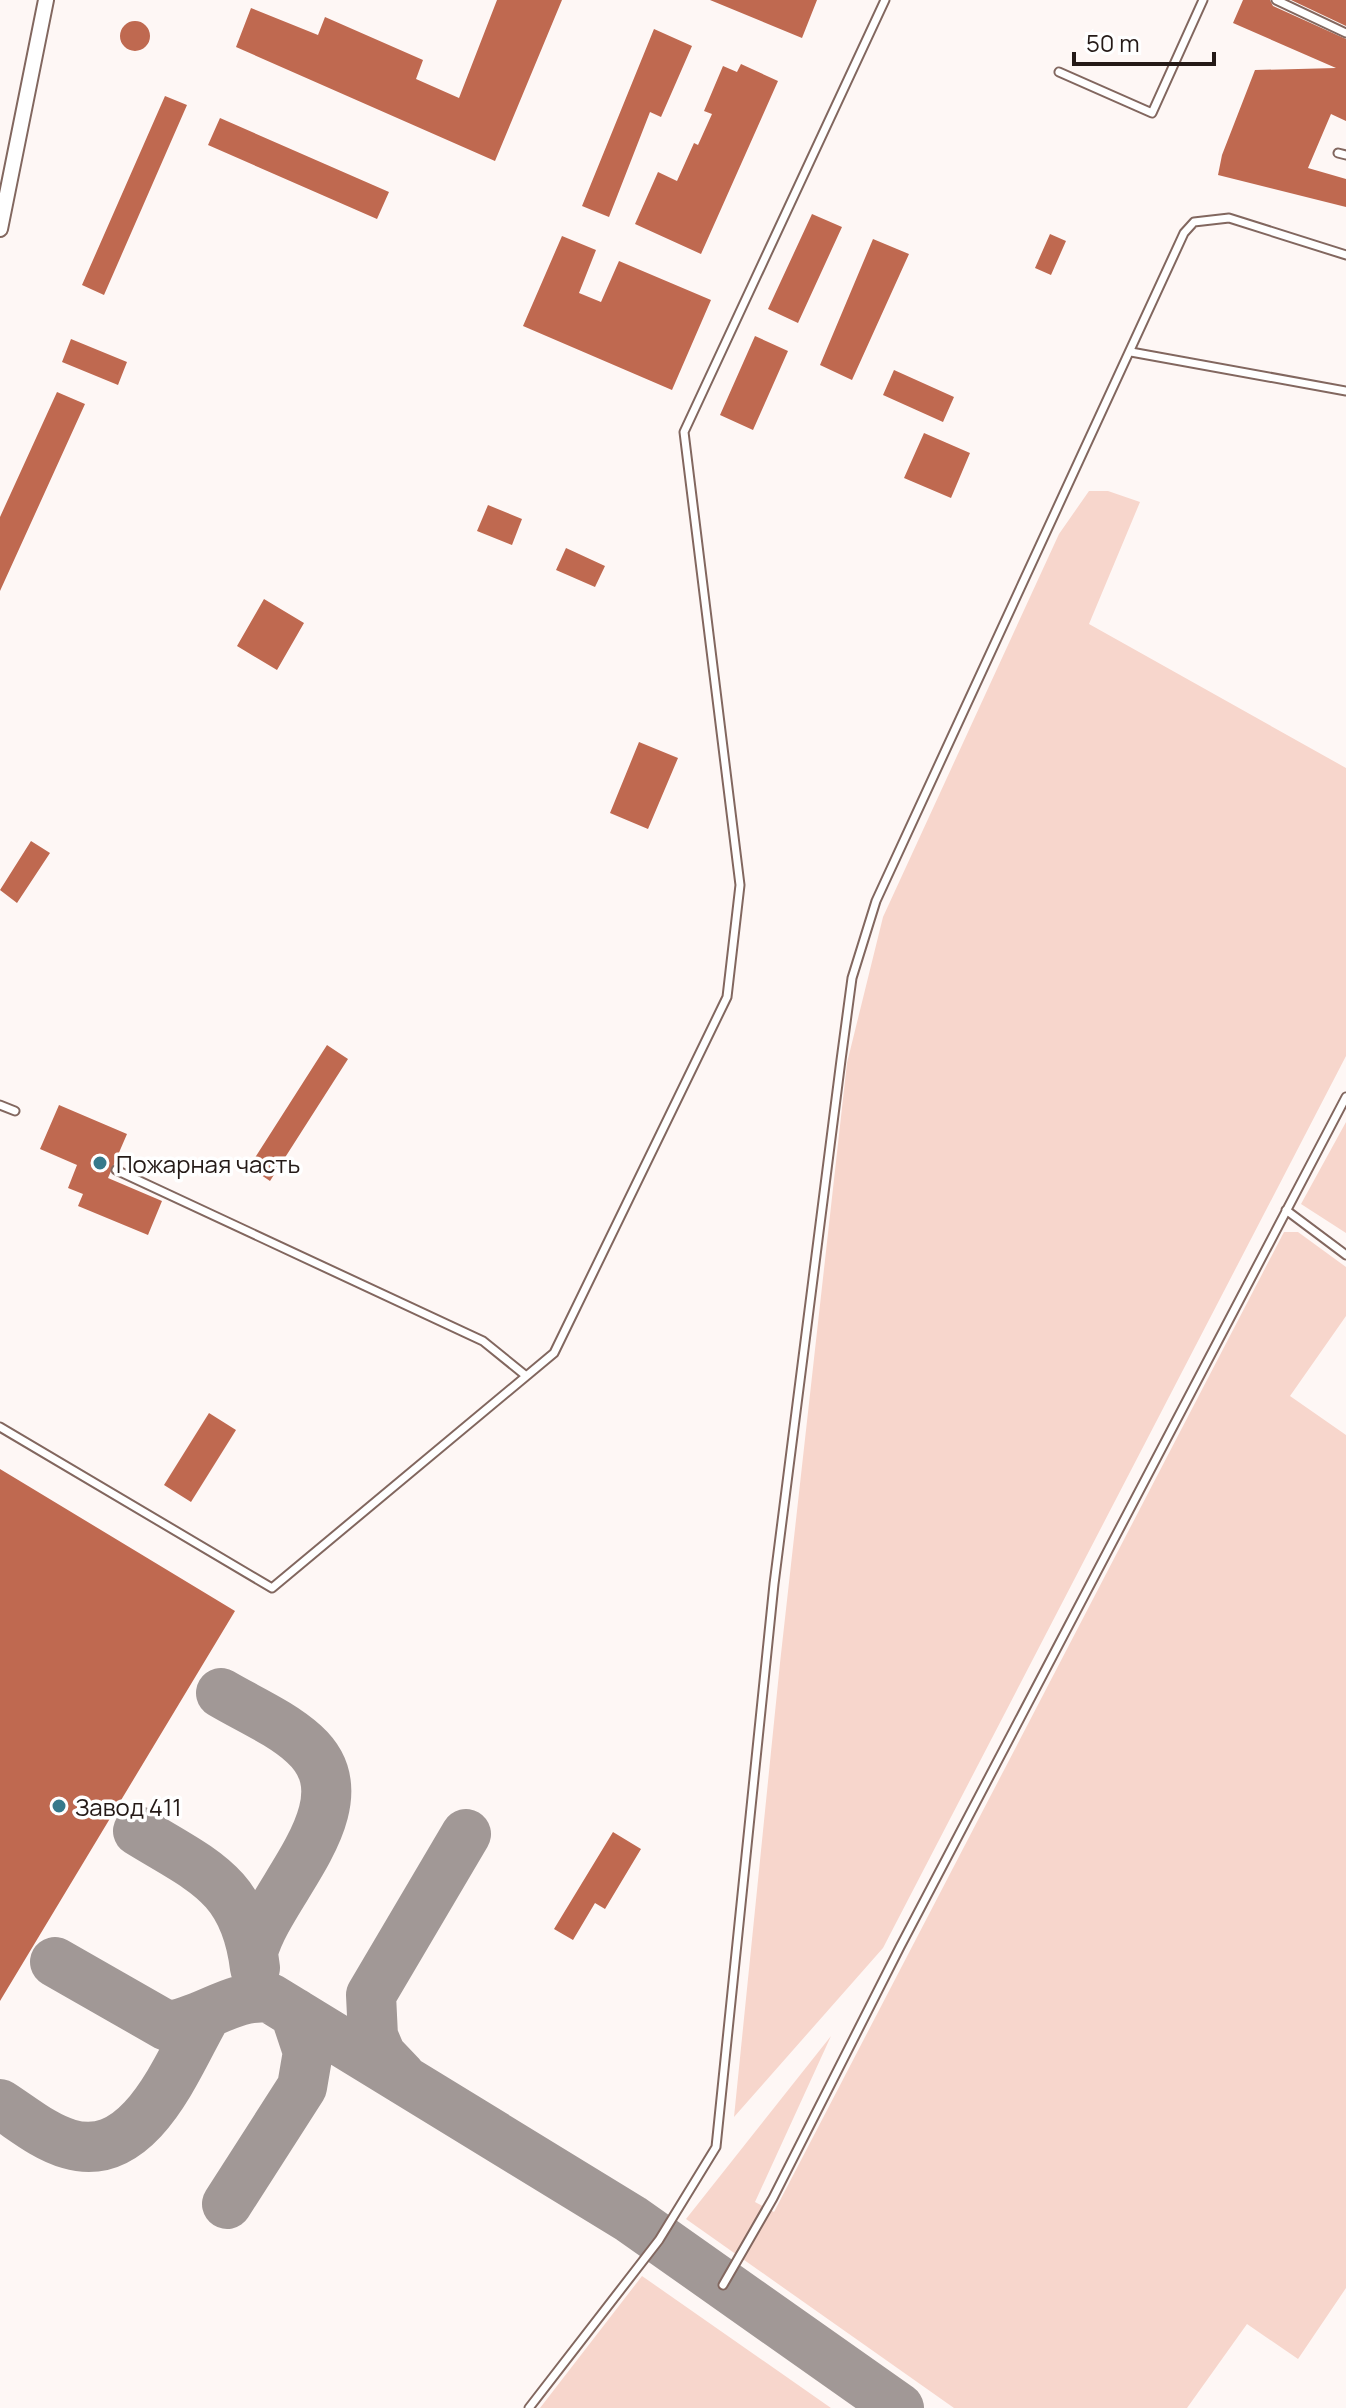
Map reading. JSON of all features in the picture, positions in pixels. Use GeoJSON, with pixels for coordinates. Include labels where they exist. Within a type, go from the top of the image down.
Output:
{"type":"FeatureCollection","features":[{"type":"Feature","properties":{"kind":"street"},"geometry":{"type":"LineString","coordinates":[[0,229],[46,0]]}},
{"type":"Feature","properties":{"kind":"lane"},"geometry":{"type":"LineString","coordinates":[[0,1427],[272,1588],[554,1353],[727,997],[740,885],[684,432],[885,0]]}},
{"type":"Feature","properties":{"kind":"lane"},"geometry":{"type":"LineString","coordinates":[[1059,72],[1152,113],[1203,0]]}},
{"type":"Feature","properties":{"kind":"lane"},"geometry":{"type":"LineString","coordinates":[[1276,0],[1346,33]]}},
{"type":"Feature","properties":{"kind":"lane"},"geometry":{"type":"LineString","coordinates":[[529,2408],[659,2240],[716,2147],[774,1584],[852,978],[865,930],[896,853],[1184,233],[1194,222],[1229,218],[1346,255]]}},
{"type":"Feature","properties":{"kind":"lane"},"geometry":{"type":"LineString","coordinates":[[1131,352],[1346,391]]}},
{"type":"Feature","properties":{"kind":"lane"},"geometry":{"type":"LineString","coordinates":[[723,2285],[773,2198],[1346,1097]]}},
{"type":"Feature","properties":{"kind":"lane"},"geometry":{"type":"LineString","coordinates":[[0,1105],[15,1111]]}},
{"type":"Feature","properties":{"kind":"lane"},"geometry":{"type":"LineString","coordinates":[[116,1170],[483,1341],[525,1375]]}},
{"type":"Feature","properties":{"kind":"lane"},"geometry":{"type":"LineString","coordinates":[[1286,1210],[1346,1255]]}},
{"type":"Feature","properties":{"kind":"shaded area"},"geometry":{"type":"Polygon","coordinates":[[[1089,491],[1108,491],[1140,502],[1089,624],[1346,768],[1346,1056],[883,1948],[734,2117],[780,1663],[847,1063],[883,917],[1059,534],[1089,491]]]}},
{"type":"Feature","properties":{"kind":"shaded area"},"geometry":{"type":"Polygon","coordinates":[[[1346,1122],[1346,1233],[1301,1204],[1346,1122]]]}},
{"type":"Feature","properties":{"kind":"shaded area"},"geometry":{"type":"Polygon","coordinates":[[[1284,1232],[1298,1232],[1346,1267],[1346,1316],[1290,1396],[1346,1435],[1346,2288],[1298,2359],[1247,2324],[1187,2408],[954,2408],[686,2219],[831,2036],[755,2202],[774,2212],[1284,1232]]]}},
{"type":"Feature","properties":{"kind":"shaded area"},"geometry":{"type":"Polygon","coordinates":[[[642,2276],[831,2408],[540,2408],[642,2276]]]}},
{"type":"Feature","properties":{"kind":"building"},"geometry":{"type":"Polygon","coordinates":[[[497,0],[562,0],[495,161],[236,47],[251,8],[318,35],[325,17],[423,60],[416,79],[459,98],[497,0]]]}},
{"type":"Feature","properties":{"kind":"building"},"geometry":{"type":"Polygon","coordinates":[[[710,0],[817,0],[802,38],[710,0]]]}},
{"type":"Feature","properties":{"kind":"building"},"geometry":{"type":"Polygon","coordinates":[[[1243,0],[1270,0],[1273,6],[1346,39],[1346,121],[1331,114],[1308,168],[1346,179],[1346,207],[1218,175],[1222,155],[1255,70],[1336,68],[1233,23],[1243,0]]]}},
{"type":"Feature","properties":{"kind":"building"},"geometry":{"type":"Polygon","coordinates":[[[1291,0],[1346,0],[1346,26],[1291,0]]]}},
{"type":"Feature","properties":{"kind":"building"},"geometry":{"type":"Polygon","coordinates":[[[135,21],[146,25],[150,36],[146,47],[135,51],[124,47],[120,36],[124,25],[135,21]]]}},
{"type":"Feature","properties":{"kind":"building"},"geometry":{"type":"Polygon","coordinates":[[[654,29],[692,46],[661,117],[650,112],[609,217],[582,206],[654,29]]]}},
{"type":"Feature","properties":{"kind":"building"},"geometry":{"type":"Polygon","coordinates":[[[741,64],[778,81],[701,254],[635,224],[658,172],[677,181],[694,143],[698,145],[712,114],[704,111],[723,66],[737,72],[741,64]]]}},
{"type":"Feature","properties":{"kind":"building"},"geometry":{"type":"Polygon","coordinates":[[[165,96],[187,105],[104,295],[82,285],[165,96]]]}},
{"type":"Feature","properties":{"kind":"building"},"geometry":{"type":"Polygon","coordinates":[[[220,118],[389,192],[377,219],[208,145],[220,118]]]}},
{"type":"Feature","properties":{"kind":"building"},"geometry":{"type":"Polygon","coordinates":[[[812,214],[842,227],[798,323],[768,309],[812,214]]]}},
{"type":"Feature","properties":{"kind":"building"},"geometry":{"type":"Polygon","coordinates":[[[1050,234],[1066,241],[1051,275],[1035,268],[1050,234]]]}},
{"type":"Feature","properties":{"kind":"building"},"geometry":{"type":"Polygon","coordinates":[[[562,236],[596,250],[579,293],[601,302],[619,261],[711,300],[672,390],[523,326],[562,236]]]}},
{"type":"Feature","properties":{"kind":"building"},"geometry":{"type":"Polygon","coordinates":[[[873,239],[909,254],[852,380],[820,365],[873,239]]]}},
{"type":"Feature","properties":{"kind":"building"},"geometry":{"type":"Polygon","coordinates":[[[755,336],[788,351],[753,430],[720,415],[755,336]]]}},
{"type":"Feature","properties":{"kind":"building"},"geometry":{"type":"Polygon","coordinates":[[[71,339],[127,362],[118,385],[62,362],[71,339]]]}},
{"type":"Feature","properties":{"kind":"building"},"geometry":{"type":"Polygon","coordinates":[[[894,370],[954,397],[943,422],[883,395],[894,370]]]}},
{"type":"Feature","properties":{"kind":"building"},"geometry":{"type":"Polygon","coordinates":[[[57,392],[85,404],[0,591],[0,517],[57,392]]]}},
{"type":"Feature","properties":{"kind":"building"},"geometry":{"type":"Polygon","coordinates":[[[924,433],[970,453],[951,498],[904,478],[924,433]]]}},
{"type":"Feature","properties":{"kind":"building"},"geometry":{"type":"Polygon","coordinates":[[[488,505],[522,519],[512,545],[477,531],[488,505]]]}},
{"type":"Feature","properties":{"kind":"building"},"geometry":{"type":"Polygon","coordinates":[[[566,548],[605,566],[595,587],[556,570],[566,548]]]}},
{"type":"Feature","properties":{"kind":"building"},"geometry":{"type":"Polygon","coordinates":[[[264,599],[304,623],[277,670],[237,646],[264,599]]]}},
{"type":"Feature","properties":{"kind":"building"},"geometry":{"type":"Polygon","coordinates":[[[639,742],[678,758],[648,829],[610,813],[639,742]]]}},
{"type":"Feature","properties":{"kind":"building"},"geometry":{"type":"Polygon","coordinates":[[[31,841],[50,853],[17,903],[0,890],[31,841]]]}},
{"type":"Feature","properties":{"kind":"building"},"geometry":{"type":"Polygon","coordinates":[[[327,1045],[348,1059],[270,1181],[249,1167],[327,1045]]]}},
{"type":"Feature","properties":{"kind":"building"},"geometry":{"type":"Polygon","coordinates":[[[59,1105],[127,1134],[108,1178],[162,1201],[148,1235],[78,1206],[83,1194],[68,1188],[77,1165],[40,1149],[59,1105]]]}},
{"type":"Feature","properties":{"kind":"building"},"geometry":{"type":"Polygon","coordinates":[[[209,1413],[236,1430],[191,1502],[164,1485],[209,1413]]]}},
{"type":"Feature","properties":{"kind":"building","name":"Завод 411"},"geometry":{"type":"Polygon","coordinates":[[[0,1469],[235,1611],[0,2001],[0,1469]]]}},
{"type":"Feature","properties":{"kind":"building"},"geometry":{"type":"Polygon","coordinates":[[[613,1832],[641,1849],[605,1909],[595,1903],[573,1940],[554,1929],[613,1832]]]}},
{"type":"Feature","properties":{"kind":"taxiway"},"geometry":{"type":"LineString","coordinates":[[221,1693],[275,1723],[304,1744],[321,1768],[326,1793],[321,1820],[310,1847],[263,1927],[253,1952]]}},
{"type":"Feature","properties":{"kind":"taxiway"},"geometry":{"type":"LineString","coordinates":[[138,1831],[201,1870],[231,1898],[250,1940],[255,1968]]}},
{"type":"Feature","properties":{"kind":"taxiway"},"geometry":{"type":"LineString","coordinates":[[401,2076],[381,2055],[373,2036],[371,1995],[466,1834]]}},
{"type":"Feature","properties":{"kind":"taxiway"},"geometry":{"type":"LineString","coordinates":[[55,1962],[167,2026],[243,2000],[270,1998],[631,2219],[899,2408]]}},
{"type":"Feature","properties":{"kind":"taxiway"},"geometry":{"type":"LineString","coordinates":[[227,2204],[302,2087],[308,2052],[295,2013]]}},
{"type":"Feature","properties":{"kind":"taxiway"},"geometry":{"type":"LineString","coordinates":[[0,2104],[42,2132],[69,2144],[94,2147],[117,2140],[136,2126],[154,2106],[205,2017]]}},
{"type":"Feature","properties":{"kind":"place","name":"Пожарная часть"},"geometry":{"type":"Point","coordinates":[100,1163]}},
{"type":"Feature","properties":{"kind":"place","name":"Завод 411"},"geometry":{"type":"Point","coordinates":[59,1806]}}]}
